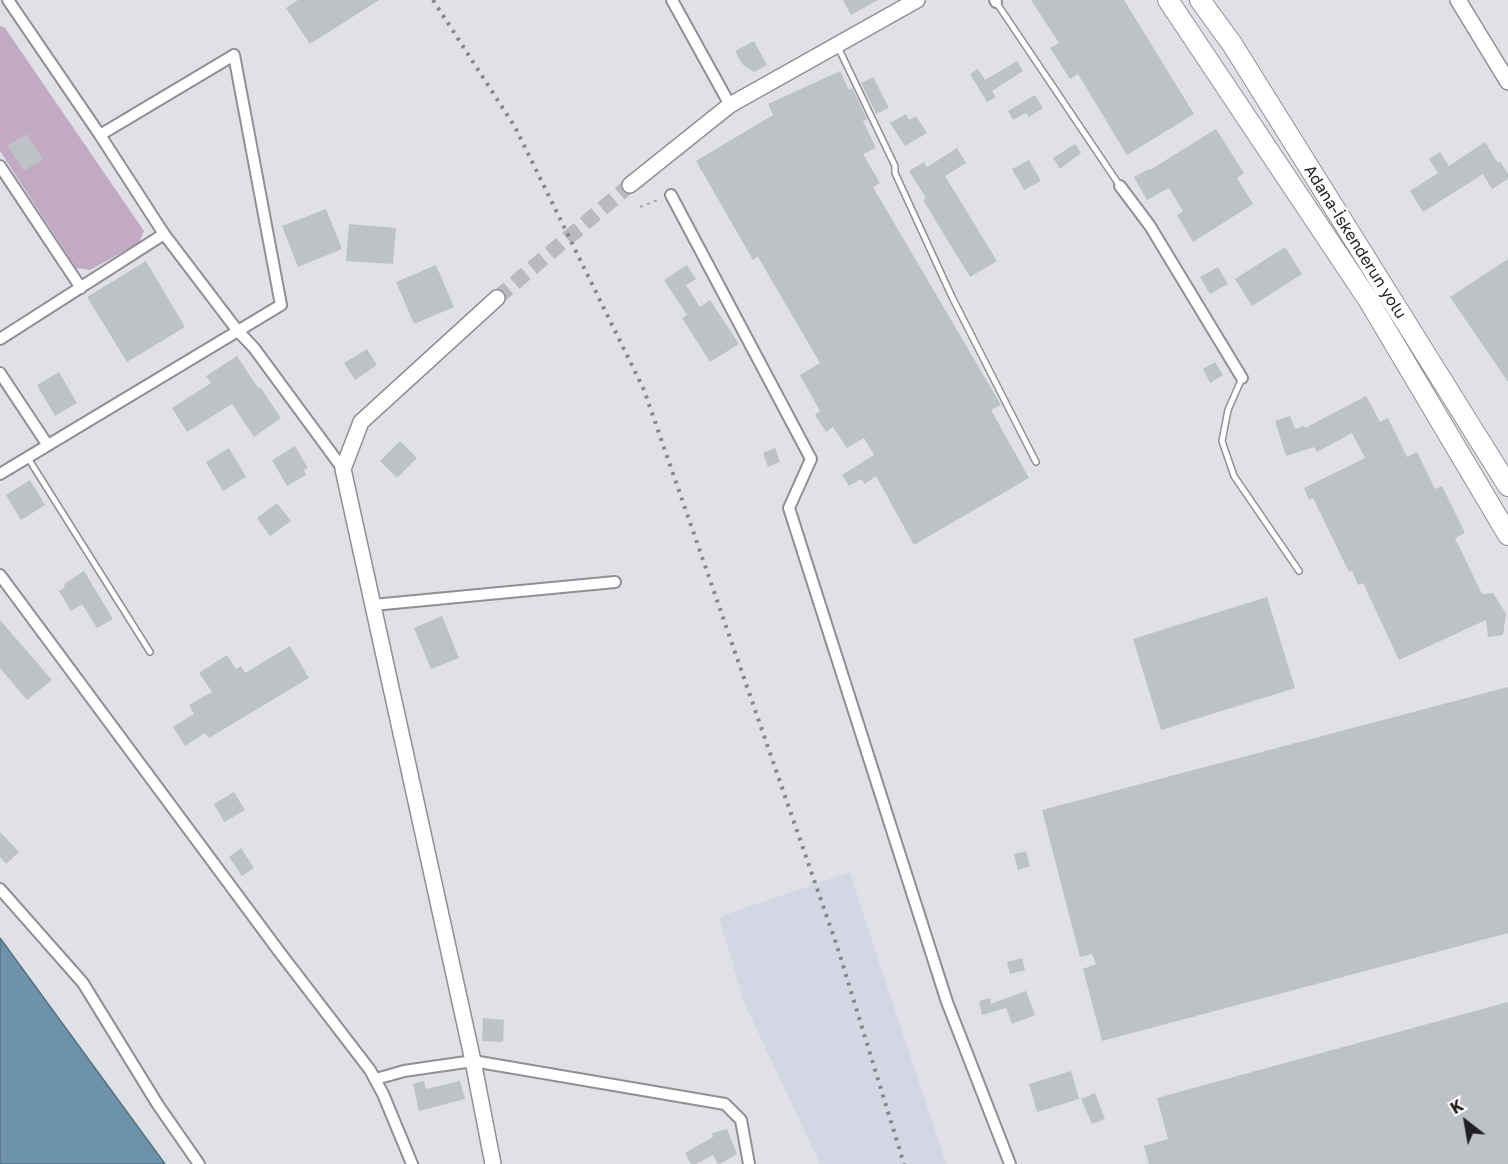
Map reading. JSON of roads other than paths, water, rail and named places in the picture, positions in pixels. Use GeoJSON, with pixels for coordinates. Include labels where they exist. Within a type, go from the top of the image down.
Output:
{"type":"FeatureCollection","features":[{"type":"Feature","properties":{"kind":"highway"},"geometry":{"type":"LineString","coordinates":[[1168,0],[1369,301],[1508,535]]}},
{"type":"Feature","properties":{"kind":"highway","name":"Adana-İskenderun yolu"},"geometry":{"type":"LineString","coordinates":[[1200,0],[1232,44],[1508,486]]}},
{"type":"Feature","properties":{"kind":"street"},"geometry":{"type":"LineString","coordinates":[[8,0],[164,234],[237,330],[254,348],[343,468],[473,1061],[493,1164]]}},
{"type":"Feature","properties":{"kind":"street"},"geometry":{"type":"LineString","coordinates":[[672,0],[730,105]]}},
{"type":"Feature","properties":{"kind":"street"},"geometry":{"type":"LineString","coordinates":[[630,185],[730,105],[917,0]]}},
{"type":"Feature","properties":{"kind":"street"},"geometry":{"type":"LineString","coordinates":[[1458,0],[1508,82]]}},
{"type":"Feature","properties":{"kind":"street"},"geometry":{"type":"LineString","coordinates":[[0,474],[281,305],[234,55],[100,135]]}},
{"type":"Feature","properties":{"kind":"street"},"geometry":{"type":"LineString","coordinates":[[0,166],[81,288]]}},
{"type":"Feature","properties":{"kind":"street"},"geometry":{"type":"LineString","coordinates":[[1120,186],[1150,225],[1242,378]]}},
{"type":"Feature","properties":{"kind":"street"},"geometry":{"type":"LineString","coordinates":[[672,195],[811,459],[789,508],[947,1002],[1010,1164]]}},
{"type":"Feature","properties":{"kind":"street"},"geometry":{"type":"LineString","coordinates":[[0,339],[164,234]]}},
{"type":"Feature","properties":{"kind":"street"},"geometry":{"type":"LineString","coordinates":[[343,468],[361,422],[498,298]]}},
{"type":"Feature","properties":{"kind":"street"},"geometry":{"type":"LineString","coordinates":[[0,373],[47,444]]}},
{"type":"Feature","properties":{"kind":"street"},"geometry":{"type":"LineString","coordinates":[[0,575],[376,1079],[412,1164]]}},
{"type":"Feature","properties":{"kind":"street"},"geometry":{"type":"LineString","coordinates":[[373,605],[615,582]]}},
{"type":"Feature","properties":{"kind":"street"},"geometry":{"type":"LineString","coordinates":[[0,889],[83,983],[158,1105],[199,1164]]}},
{"type":"Feature","properties":{"kind":"street"},"geometry":{"type":"LineString","coordinates":[[376,1079],[404,1071],[473,1061],[725,1104],[741,1120],[749,1164]]}},
{"type":"Feature","properties":{"kind":"lane"},"geometry":{"type":"LineString","coordinates":[[995,1],[1120,186]]}},
{"type":"Feature","properties":{"kind":"lane"},"geometry":{"type":"LineString","coordinates":[[837,45],[895,166],[895,173],[952,297],[1036,462]]}},
{"type":"Feature","properties":{"kind":"lane"},"geometry":{"type":"LineString","coordinates":[[1242,378],[1228,410],[1222,441],[1234,476],[1299,571]]}},
{"type":"Feature","properties":{"kind":"lane"},"geometry":{"type":"LineString","coordinates":[[1490,454],[1508,476]]}},
{"type":"Feature","properties":{"kind":"lane"},"geometry":{"type":"LineString","coordinates":[[27,457],[150,652]]}},
{"type":"Feature","properties":{"kind":"water"},"geometry":{"type":"Polygon","coordinates":[[[0,938],[165,1164],[0,1164],[0,938]]]}},
{"type":"Feature","properties":{"kind":"tunnel"},"geometry":{"type":"LineString","coordinates":[[497,298],[630,185]]}},
{"type":"Feature","properties":{"kind":"railway"},"geometry":{"type":"LineString","coordinates":[[433,0],[515,127],[644,390],[837,946],[904,1164]]}}]}
